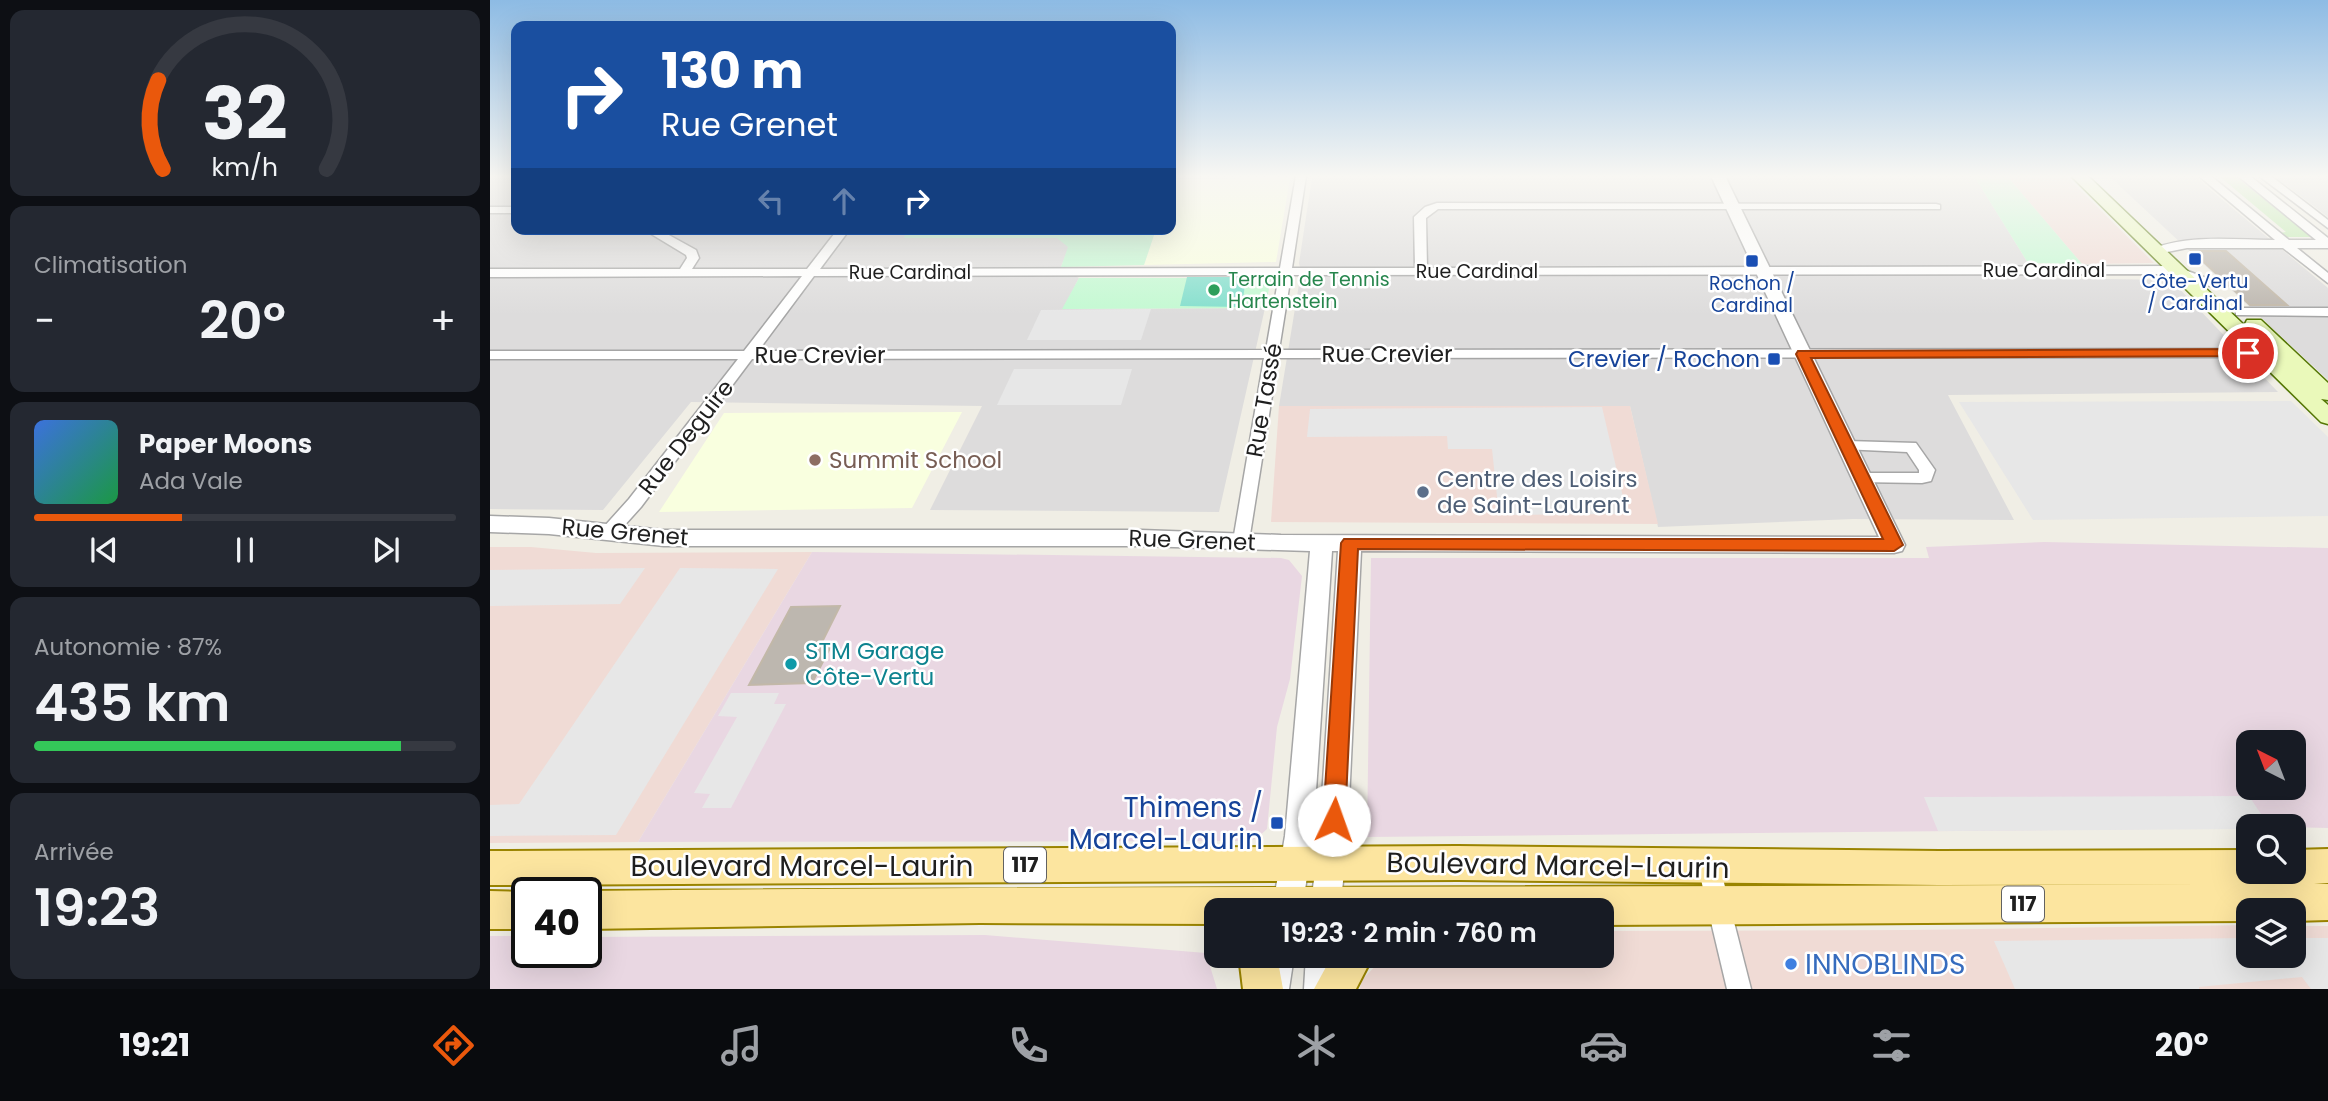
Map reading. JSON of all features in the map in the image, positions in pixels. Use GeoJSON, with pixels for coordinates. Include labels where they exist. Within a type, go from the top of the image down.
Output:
{"type":"FeatureCollection","features":[{"type":"Feature","properties":{"kind":"main road"},"geometry":{"type":"LineString","coordinates":[[2133,222],[2210,282],[2328,394]]}},
{"type":"Feature","properties":{"kind":"main road"},"geometry":{"type":"LineString","coordinates":[[2139,222],[2164,249],[2175,270],[2328,417]]}},
{"type":"Feature","properties":{"kind":"main road","name":"Boulevard Marcel-Laurin"},"geometry":{"type":"LineString","coordinates":[[490,868],[1458,863],[1709,867],[2236,867]]}},
{"type":"Feature","properties":{"kind":"main road"},"geometry":{"type":"LineString","coordinates":[[2306,867],[2328,866]]}},
{"type":"Feature","properties":{"kind":"main road"},"geometry":{"type":"LineString","coordinates":[[602,881],[610,867]]}},
{"type":"Feature","properties":{"kind":"main road","name":"Boulevard Marcel-Laurin"},"geometry":{"type":"LineString","coordinates":[[1614,907],[2328,902]]}},
{"type":"Feature","properties":{"kind":"main road","name":"Boulevard Marcel-Laurin"},"geometry":{"type":"LineString","coordinates":[[602,908],[979,905],[1204,907]]}},
{"type":"Feature","properties":{"kind":"main road"},"geometry":{"type":"LineString","coordinates":[[1130,906],[1204,921]]}},
{"type":"Feature","properties":{"kind":"main road"},"geometry":{"type":"LineString","coordinates":[[490,910],[511,910]]}},
{"type":"Feature","properties":{"kind":"main road"},"geometry":{"type":"LineString","coordinates":[[1260,968],[1263,989]]}},
{"type":"Feature","properties":{"kind":"main road"},"geometry":{"type":"LineString","coordinates":[[1334,989],[1347,968]]}},
{"type":"Feature","properties":{"kind":"street","name":"Rue Tassé"},"geometry":{"type":"LineString","coordinates":[[1241,541],[1294,222]]}},
{"type":"Feature","properties":{"kind":"street"},"geometry":{"type":"LineString","coordinates":[[1420,222],[1420,271]]}},
{"type":"Feature","properties":{"kind":"street"},"geometry":{"type":"LineString","coordinates":[[1741,222],[1862,478],[1926,477],[1927,470],[1911,447],[1847,446]]}},
{"type":"Feature","properties":{"kind":"street"},"geometry":{"type":"LineString","coordinates":[[2260,222],[2328,279]]}},
{"type":"Feature","properties":{"kind":"street"},"geometry":{"type":"LineString","coordinates":[[2301,222],[2328,244]]}},
{"type":"Feature","properties":{"kind":"street"},"geometry":{"type":"LineString","coordinates":[[660,235],[692,253],[694,258],[683,273]]}},
{"type":"Feature","properties":{"kind":"street","name":"Rue Deguire"},"geometry":{"type":"LineString","coordinates":[[608,533],[635,503],[840,235]]}},
{"type":"Feature","properties":{"kind":"street"},"geometry":{"type":"LineString","coordinates":[[2164,249],[2285,243],[2328,244]]}},
{"type":"Feature","properties":{"kind":"street","name":"Rue Cardinal"},"geometry":{"type":"LineString","coordinates":[[490,273],[2175,270],[2210,282]]}},
{"type":"Feature","properties":{"kind":"street"},"geometry":{"type":"LineString","coordinates":[[2242,312],[2328,312]]}},
{"type":"Feature","properties":{"kind":"street","name":"Rue Crevier"},"geometry":{"type":"LineString","coordinates":[[490,355],[2285,353]]}},
{"type":"Feature","properties":{"kind":"street","name":"Rue Grenet"},"geometry":{"type":"LineString","coordinates":[[490,524],[549,526],[664,538],[1141,537],[1336,543],[1894,545],[1862,478]]}},
{"type":"Feature","properties":{"kind":"street"},"geometry":{"type":"LineString","coordinates":[[1322,898],[1312,864],[1336,543]]}},
{"type":"Feature","properties":{"kind":"street"},"geometry":{"type":"LineString","coordinates":[[1293,898],[1312,864]]}},
{"type":"Feature","properties":{"kind":"street"},"geometry":{"type":"LineString","coordinates":[[1709,867],[1739,989]]}},
{"type":"Feature","properties":{"kind":"street"},"geometry":{"type":"LineString","coordinates":[[1273,989],[1277,968]]}},
{"type":"Feature","properties":{"kind":"street"},"geometry":{"type":"LineString","coordinates":[[1320,989],[1321,968]]}},
{"type":"Feature","properties":{"kind":"shaded area"},"geometry":{"type":"Polygon","coordinates":[[[490,222],[511,222],[511,235],[906,235],[905,238],[1058,238],[1069,246],[1061,267],[1079,278],[1063,309],[1265,308],[1219,512],[930,510],[982,406],[691,402],[603,510],[490,509],[490,222]]]}},
{"type":"Feature","properties":{"kind":"shaded area"},"geometry":{"type":"Polygon","coordinates":[[[1176,222],[1283,222],[1276,262],[1144,265],[1154,235],[1176,235],[1176,222]]]}},
{"type":"Feature","properties":{"kind":"shaded area"},"geometry":{"type":"Polygon","coordinates":[[[1305,222],[2003,222],[2028,263],[2042,278],[2171,280],[2278,392],[1948,395],[2014,520],[1853,519],[1658,527],[1630,406],[1279,406],[1301,272],[1299,263],[1305,222]]]}},
{"type":"Feature","properties":{"kind":"shaded area"},"geometry":{"type":"Polygon","coordinates":[[[2046,222],[2113,222],[2154,263],[2082,264],[2046,222]]]}},
{"type":"Feature","properties":{"kind":"shaded area"},"geometry":{"type":"Polygon","coordinates":[[[2159,222],[2249,222],[2328,288],[2328,380],[2159,222]]]}},
{"type":"Feature","properties":{"kind":"shaded area","name":"Terrain de Tennis Hartenstein"},"geometry":{"type":"Polygon","coordinates":[[[1187,277],[1246,277],[1242,307],[1180,306],[1187,277]]]}},
{"type":"Feature","properties":{"kind":"shaded area"},"geometry":{"type":"Polygon","coordinates":[[[1151,309],[1141,340],[1027,340],[1041,310],[1151,309]]]}},
{"type":"Feature","properties":{"kind":"shaded area"},"geometry":{"type":"Polygon","coordinates":[[[1014,369],[1132,369],[1121,405],[997,405],[1014,369]]]}},
{"type":"Feature","properties":{"kind":"shaded area"},"geometry":{"type":"Polygon","coordinates":[[[2291,401],[2328,437],[2328,516],[2033,520],[1959,402],[2291,401]]]}},
{"type":"Feature","properties":{"kind":"shaded area"},"geometry":{"type":"Polygon","coordinates":[[[1279,406],[1630,406],[1658,524],[1271,522],[1279,406]]]}},
{"type":"Feature","properties":{"kind":"shaded area"},"geometry":{"type":"Polygon","coordinates":[[[1602,407],[1627,514],[1499,515],[1492,449],[1448,449],[1447,436],[1307,437],[1310,409],[1602,407]]]}},
{"type":"Feature","properties":{"kind":"shaded area","name":"Summit School"},"geometry":{"type":"Polygon","coordinates":[[[962,412],[912,508],[659,512],[724,413],[962,412]]]}},
{"type":"Feature","properties":{"kind":"shaded area"},"geometry":{"type":"Polygon","coordinates":[[[2044,542],[2328,548],[2328,828],[2306,827],[2306,814],[2236,814],[2236,828],[1367,837],[1371,558],[1929,558],[1926,547],[2044,542]]]}},
{"type":"Feature","properties":{"kind":"shaded area"},"geometry":{"type":"Polygon","coordinates":[[[490,547],[531,547],[596,553],[812,552],[638,842],[490,843],[490,547]]]}},
{"type":"Feature","properties":{"kind":"shaded area","name":"STM Garage Côte-Vertu"},"geometry":{"type":"Polygon","coordinates":[[[812,552],[1289,560],[1302,576],[1290,679],[1277,727],[1267,829],[1256,839],[1249,841],[638,842],[812,552]]]}},
{"type":"Feature","properties":{"kind":"shaded area"},"geometry":{"type":"Polygon","coordinates":[[[645,568],[620,604],[490,606],[490,570],[645,568]]]}},
{"type":"Feature","properties":{"kind":"shaded area"},"geometry":{"type":"Polygon","coordinates":[[[680,568],[778,569],[616,835],[490,836],[490,805],[519,804],[680,568]]]}},
{"type":"Feature","properties":{"kind":"shaded area"},"geometry":{"type":"Polygon","coordinates":[[[731,693],[779,693],[774,704],[786,704],[731,808],[702,808],[710,794],[694,793],[737,717],[718,716],[731,693]]]}},
{"type":"Feature","properties":{"kind":"shaded area"},"geometry":{"type":"Polygon","coordinates":[[[2236,796],[2236,800],[2252,800],[2261,814],[2236,814],[2236,829],[1938,831],[1924,797],[2236,796]]]}},
{"type":"Feature","properties":{"kind":"shaded area"},"geometry":{"type":"Polygon","coordinates":[[[2236,925],[2236,968],[2306,968],[2306,926],[2328,926],[2328,989],[1360,989],[1361,981],[1373,968],[1614,968],[1614,931],[2236,925]]]}},
{"type":"Feature","properties":{"kind":"shaded area"},"geometry":{"type":"Polygon","coordinates":[[[985,935],[1204,953],[1204,968],[1211,968],[1217,989],[490,989],[490,936],[511,936],[511,968],[602,968],[602,937],[985,935]]]}},
{"type":"Feature","properties":{"kind":"shaded area"},"geometry":{"type":"Polygon","coordinates":[[[2236,938],[2236,968],[2306,968],[2306,938],[2328,938],[2328,989],[2311,989],[2302,977],[2199,989],[2015,989],[1994,941],[2236,938]]]}},
{"type":"Feature","properties":{"kind":"green space"},"geometry":{"type":"Polygon","coordinates":[[[2003,222],[2046,222],[2082,264],[2028,263],[2003,222]]]}},
{"type":"Feature","properties":{"kind":"green space"},"geometry":{"type":"Polygon","coordinates":[[[2274,222],[2293,222],[2312,237],[2285,237],[2279,233],[2286,232],[2274,222]]]}},
{"type":"Feature","properties":{"kind":"green space"},"geometry":{"type":"Polygon","coordinates":[[[905,235],[1154,235],[1144,265],[1061,267],[1068,247],[1057,238],[904,238],[905,235]]]}},
{"type":"Feature","properties":{"kind":"green space"},"geometry":{"type":"Polygon","coordinates":[[[1079,278],[1271,279],[1265,308],[1062,309],[1079,278]]]}},
{"type":"Feature","properties":{"kind":"building"},"geometry":{"type":"Polygon","coordinates":[[[2192,251],[2226,251],[2287,305],[2250,305],[2192,251]]]}},
{"type":"Feature","properties":{"kind":"building","name":"STM Garage Côte-Vertu"},"geometry":{"type":"Polygon","coordinates":[[[840,606],[821,644],[832,644],[812,683],[749,685],[791,607],[840,606]]]}},
{"type":"Feature","properties":{"kind":"place","name":"Côte-Vertu / Cardinal"},"geometry":{"type":"Point","coordinates":[2195,259]}},
{"type":"Feature","properties":{"kind":"place","name":"Rochon / Cardinal"},"geometry":{"type":"Point","coordinates":[1752,261]}},
{"type":"Feature","properties":{"kind":"place","name":"Terrain de Tennis Hartenstein"},"geometry":{"type":"Point","coordinates":[1214,290]}},
{"type":"Feature","properties":{"kind":"place","name":"Crevier / Rochon"},"geometry":{"type":"Point","coordinates":[1774,359]}},
{"type":"Feature","properties":{"kind":"place","name":"Summit School"},"geometry":{"type":"Point","coordinates":[815,460]}},
{"type":"Feature","properties":{"kind":"place","name":"Centre des Loisirs de Saint-Laurent"},"geometry":{"type":"Point","coordinates":[1423,492]}},
{"type":"Feature","properties":{"kind":"place","name":"STM Garage Côte-Vertu"},"geometry":{"type":"Point","coordinates":[791,664]}},
{"type":"Feature","properties":{"kind":"place","name":"Thimens / Marcel-Laurin"},"geometry":{"type":"Point","coordinates":[1277,823]}},
{"type":"Feature","properties":{"kind":"place","name":"INNOBLINDS"},"geometry":{"type":"Point","coordinates":[1791,964]}},
{"type":"Feature","properties":{"kind":"route"},"geometry":{"type":"LineString","coordinates":[[1334,820],[1350,543],[1894,545],[1802,354],[2248,353]]}}]}
